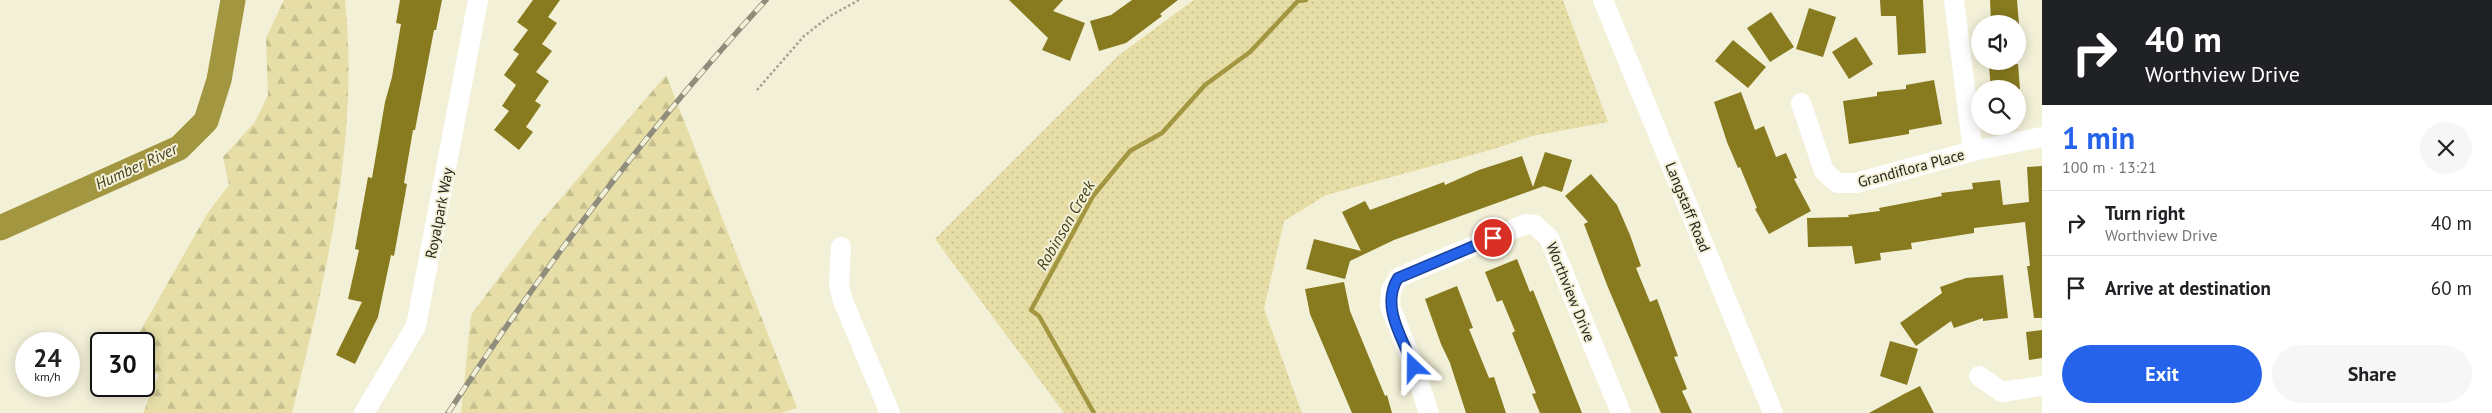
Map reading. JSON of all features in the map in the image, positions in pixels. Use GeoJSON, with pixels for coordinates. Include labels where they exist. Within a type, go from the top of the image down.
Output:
{"type":"FeatureCollection","features":[{"type":"Feature","properties":{"kind":"street","name":"Royalpark Way"},"geometry":{"type":"LineString","coordinates":[[364,413],[416,326],[478,0]]}},
{"type":"Feature","properties":{"kind":"street","name":"Langstaff Road"},"geometry":{"type":"LineString","coordinates":[[1603,0],[1773,413]]}},
{"type":"Feature","properties":{"kind":"street"},"geometry":{"type":"LineString","coordinates":[[1954,0],[1973,152]]}},
{"type":"Feature","properties":{"kind":"street","name":"Grandiflora Place"},"geometry":{"type":"LineString","coordinates":[[1801,104],[1824,171],[1837,183],[1856,183],[1973,152],[2042,137]]}},
{"type":"Feature","properties":{"kind":"street","name":"Worthview Drive"},"geometry":{"type":"LineString","coordinates":[[1430,413],[1390,306],[1391,290],[1398,278],[1526,224],[1535,225],[1550,238],[1621,413]]}},
{"type":"Feature","properties":{"kind":"street"},"geometry":{"type":"LineString","coordinates":[[841,247],[839,285],[890,413]]}},
{"type":"Feature","properties":{"kind":"street"},"geometry":{"type":"LineString","coordinates":[[1979,376],[2002,392],[2042,386]]}},
{"type":"Feature","properties":{"kind":"path"},"geometry":{"type":"LineString","coordinates":[[757,90],[804,36],[830,16],[859,0]]}},
{"type":"Feature","properties":{"kind":"green space"},"geometry":{"type":"Polygon","coordinates":[[[284,0],[345,0],[348,52],[348,105],[344,157],[327,260],[292,413],[143,413],[150,397],[155,397],[155,384],[159,374],[155,373],[155,332],[140,332],[207,214],[229,185],[223,157],[255,122],[268,95],[266,38],[284,0]]]}},
{"type":"Feature","properties":{"kind":"green space"},"geometry":{"type":"Polygon","coordinates":[[[1194,0],[1563,0],[1608,122],[1532,136],[1494,149],[1326,195],[1284,221],[1264,309],[1302,413],[1064,413],[935,239],[1119,55],[1194,0]]]}},
{"type":"Feature","properties":{"kind":"green space"},"geometry":{"type":"Polygon","coordinates":[[[666,75],[797,408],[781,413],[461,413],[471,315],[539,224],[666,75]]]}},
{"type":"Feature","properties":{"kind":"building"},"geometry":{"type":"Polygon","coordinates":[[[400,0],[442,0],[436,30],[434,30],[415,130],[413,130],[404,183],[407,184],[394,256],[391,255],[378,317],[355,364],[336,355],[362,302],[348,299],[359,250],[355,249],[368,177],[372,178],[385,102],[392,77],[401,24],[396,23],[400,0]]]}},
{"type":"Feature","properties":{"kind":"building"},"geometry":{"type":"Polygon","coordinates":[[[533,0],[560,0],[548,17],[557,23],[542,44],[552,51],[536,72],[549,81],[535,101],[541,105],[526,127],[533,132],[519,150],[494,130],[509,111],[502,106],[516,85],[504,75],[519,54],[513,50],[528,30],[517,22],[533,0]]]}},
{"type":"Feature","properties":{"kind":"building"},"geometry":{"type":"Polygon","coordinates":[[[1009,0],[1063,0],[1053,11],[1085,23],[1070,61],[1042,50],[1048,38],[1009,0]]]}},
{"type":"Feature","properties":{"kind":"building"},"geometry":{"type":"Polygon","coordinates":[[[1132,0],[1178,0],[1160,14],[1162,16],[1126,43],[1099,51],[1090,21],[1111,15],[1132,0]]]}},
{"type":"Feature","properties":{"kind":"building"},"geometry":{"type":"Polygon","coordinates":[[[1880,0],[1923,0],[1926,53],[1898,55],[1896,16],[1881,16],[1880,0]]]}},
{"type":"Feature","properties":{"kind":"building"},"geometry":{"type":"Polygon","coordinates":[[[1990,0],[2017,0],[2018,15],[1991,15],[1990,0]]]}},
{"type":"Feature","properties":{"kind":"building"},"geometry":{"type":"Polygon","coordinates":[[[1809,8],[1836,17],[1823,57],[1796,49],[1809,8]]]}},
{"type":"Feature","properties":{"kind":"building"},"geometry":{"type":"Polygon","coordinates":[[[1771,12],[1794,47],[1770,62],[1747,28],[1771,12]]]}},
{"type":"Feature","properties":{"kind":"building"},"geometry":{"type":"Polygon","coordinates":[[[1856,37],[1873,64],[1849,79],[1832,52],[1856,37]]]}},
{"type":"Feature","properties":{"kind":"building"},"geometry":{"type":"Polygon","coordinates":[[[1733,40],[1766,67],[1748,88],[1715,61],[1733,40]]]}},
{"type":"Feature","properties":{"kind":"building"},"geometry":{"type":"Polygon","coordinates":[[[1989,70],[2018,70],[2019,80],[1990,80],[1989,70]]]}},
{"type":"Feature","properties":{"kind":"building"},"geometry":{"type":"Polygon","coordinates":[[[1934,80],[1942,124],[1909,130],[1909,134],[1849,144],[1843,101],[1877,96],[1877,92],[1906,89],[1906,85],[1934,80]]]}},
{"type":"Feature","properties":{"kind":"building"},"geometry":{"type":"Polygon","coordinates":[[[1741,92],[1755,130],[1764,126],[1776,157],[1786,153],[1797,178],[1794,179],[1811,211],[1769,234],[1755,209],[1757,208],[1740,167],[1738,168],[1727,142],[1714,102],[1741,92]]]}},
{"type":"Feature","properties":{"kind":"building"},"geometry":{"type":"Polygon","coordinates":[[[1545,152],[1572,160],[1562,192],[1544,186],[1394,240],[1350,261],[1345,279],[1306,269],[1314,239],[1361,251],[1342,212],[1365,201],[1370,210],[1444,182],[1445,185],[1479,170],[1522,156],[1533,187],[1545,152]]]}},
{"type":"Feature","properties":{"kind":"building"},"geometry":{"type":"Polygon","coordinates":[[[2042,166],[2042,318],[2034,318],[2027,266],[2030,266],[2025,222],[1974,228],[1974,233],[1911,243],[1912,249],[1880,253],[1881,260],[1855,264],[1852,246],[1808,247],[1807,218],[1849,217],[1848,215],[1880,211],[1879,208],[1942,196],[1941,193],[1973,189],[1972,183],[2000,180],[2003,205],[2029,202],[2027,167],[2042,166]]]}},
{"type":"Feature","properties":{"kind":"building"},"geometry":{"type":"Polygon","coordinates":[[[1591,174],[1617,205],[1630,235],[1641,266],[1636,268],[1650,302],[1657,299],[1678,356],[1674,357],[1687,389],[1682,391],[1692,413],[1661,413],[1607,285],[1584,224],[1588,222],[1565,196],[1591,174]]]}},
{"type":"Feature","properties":{"kind":"building"},"geometry":{"type":"Polygon","coordinates":[[[1517,259],[1530,292],[1533,290],[1582,413],[1540,413],[1532,394],[1536,393],[1512,333],[1515,331],[1502,300],[1497,302],[1485,272],[1517,259]]]}},
{"type":"Feature","properties":{"kind":"building"},"geometry":{"type":"Polygon","coordinates":[[[2003,275],[2008,318],[1983,321],[1983,318],[1954,328],[1951,321],[1916,346],[1900,323],[1942,293],[1940,287],[1966,278],[2003,275]]]}},
{"type":"Feature","properties":{"kind":"building"},"geometry":{"type":"Polygon","coordinates":[[[1344,282],[1350,311],[1385,396],[1387,395],[1392,413],[1352,413],[1310,314],[1305,289],[1344,282]]]}},
{"type":"Feature","properties":{"kind":"building"},"geometry":{"type":"Polygon","coordinates":[[[1457,286],[1473,328],[1469,329],[1489,378],[1494,377],[1506,413],[1466,413],[1450,363],[1425,299],[1457,286]]]}},
{"type":"Feature","properties":{"kind":"building"},"geometry":{"type":"Polygon","coordinates":[[[2042,330],[2042,358],[2029,360],[2026,332],[2042,330]]]}},
{"type":"Feature","properties":{"kind":"building"},"geometry":{"type":"Polygon","coordinates":[[[1890,341],[1918,349],[1907,385],[1880,376],[1890,341]]]}},
{"type":"Feature","properties":{"kind":"building"},"geometry":{"type":"Polygon","coordinates":[[[1920,386],[1934,413],[1869,413],[1904,394],[1920,386]]]}},
{"type":"Feature","properties":{"kind":"waterway","name":"Humber River"},"geometry":{"type":"LineString","coordinates":[[0,228],[179,148],[206,121],[219,80],[233,0]]}},
{"type":"Feature","properties":{"kind":"waterway","name":"Robinson Creek"},"geometry":{"type":"LineString","coordinates":[[1094,413],[1039,316],[1031,310],[1093,196],[1130,151],[1162,133],[1205,85],[1250,52],[1298,1],[1306,0]]}},
{"type":"Feature","properties":{"kind":"railway"},"geometry":{"type":"LineString","coordinates":[[448,413],[521,305],[639,148],[766,0]]}},
{"type":"Feature","properties":{"kind":"route"},"geometry":{"type":"LineString","coordinates":[[1414,367],[1390,306],[1391,290],[1398,278],[1493,238]]}}]}
